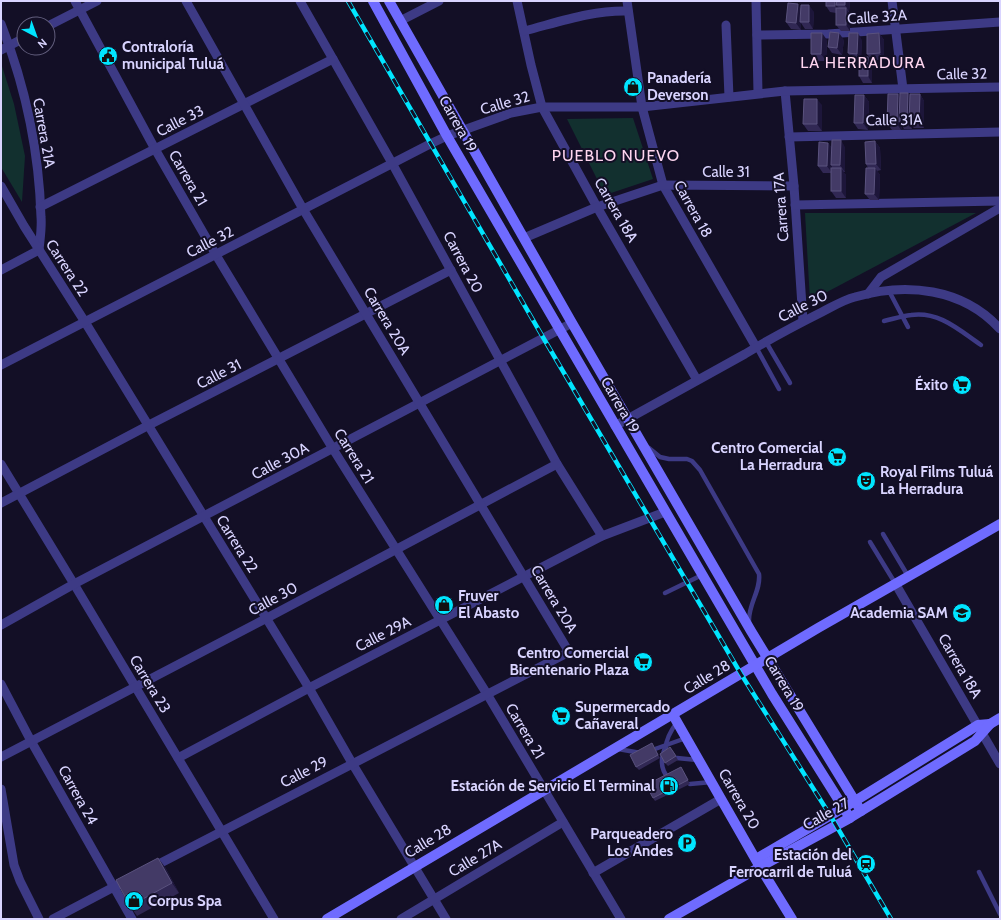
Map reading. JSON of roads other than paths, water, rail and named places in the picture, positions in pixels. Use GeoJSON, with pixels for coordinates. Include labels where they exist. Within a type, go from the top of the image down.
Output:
{"type":"FeatureCollection","features":[{"type":"Feature","properties":{"kind":"main road","name":"Carrera 19"},"geometry":{"type":"LineString","coordinates":[[373,1],[447,136],[665,512],[772,694],[850,818]]}},
{"type":"Feature","properties":{"kind":"main road","name":"Carrera 19"},"geometry":{"type":"LineString","coordinates":[[389,1],[572,323],[751,631],[861,811]]}},
{"type":"Feature","properties":{"kind":"main road","name":"Calle 28"},"geometry":{"type":"LineString","coordinates":[[328,919],[616,748],[674,718],[767,658],[895,583],[1000,524]]}},
{"type":"Feature","properties":{"kind":"main road","name":"Carrera 20"},"geometry":{"type":"LineString","coordinates":[[674,718],[792,919]]}},
{"type":"Feature","properties":{"kind":"main road","name":"Calle 27"},"geometry":{"type":"LineString","coordinates":[[669,919],[844,807],[1000,718]]}},
{"type":"Feature","properties":{"kind":"main road","name":"Calle 27"},"geometry":{"type":"LineString","coordinates":[[758,863],[850,818],[975,741],[980,729]]}},
{"type":"Feature","properties":{"kind":"street","name":"Carrera 21"},"geometry":{"type":"LineString","coordinates":[[75,1],[155,149],[278,359],[486,694],[621,919]]}},
{"type":"Feature","properties":{"kind":"street"},"geometry":{"type":"LineString","coordinates":[[56,22],[97,1]]}},
{"type":"Feature","properties":{"kind":"street","name":"Carrera 20A"},"geometry":{"type":"LineString","coordinates":[[186,1],[303,209],[569,652]]}},
{"type":"Feature","properties":{"kind":"street","name":"Carrera 20"},"geometry":{"type":"LineString","coordinates":[[300,1],[392,163],[556,464],[602,536]]}},
{"type":"Feature","properties":{"kind":"street"},"geometry":{"type":"LineString","coordinates":[[400,21],[439,1]]}},
{"type":"Feature","properties":{"kind":"street","name":"Carrera 18A"},"geometry":{"type":"LineString","coordinates":[[517,1],[542,107],[697,380]]}},
{"type":"Feature","properties":{"kind":"street"},"geometry":{"type":"LineString","coordinates":[[756,1],[758,93]]}},
{"type":"Feature","properties":{"kind":"street"},"geometry":{"type":"LineString","coordinates":[[892,1],[902,89]]}},
{"type":"Feature","properties":{"kind":"street"},"geometry":{"type":"LineString","coordinates":[[524,31],[627,6]]}},
{"type":"Feature","properties":{"kind":"street","name":"Carrera 18"},"geometry":{"type":"LineString","coordinates":[[627,6],[642,107],[663,185],[756,347]]}},
{"type":"Feature","properties":{"kind":"street","name":"Calle 32A"},"geometry":{"type":"LineString","coordinates":[[756,35],[828,34],[1000,22]]}},
{"type":"Feature","properties":{"kind":"street","name":"Carrera 21A"},"geometry":{"type":"LineString","coordinates":[[1,24],[5,48],[28,110],[36,163],[41,218],[39,250]]}},
{"type":"Feature","properties":{"kind":"street"},"geometry":{"type":"LineString","coordinates":[[726,25],[729,97]]}},
{"type":"Feature","properties":{"kind":"street"},"geometry":{"type":"LineString","coordinates":[[5,48],[16,42]]}},
{"type":"Feature","properties":{"kind":"street","name":"Calle 33"},"geometry":{"type":"LineString","coordinates":[[40,207],[333,59]]}},
{"type":"Feature","properties":{"kind":"street","name":"Calle 32"},"geometry":{"type":"LineString","coordinates":[[1,365],[392,163],[447,136],[510,113],[542,107],[642,107],[785,91],[1000,87]]}},
{"type":"Feature","properties":{"kind":"street","name":"Carrera 17A"},"geometry":{"type":"LineString","coordinates":[[785,91],[794,186],[803,321]]}},
{"type":"Feature","properties":{"kind":"street","name":"Calle 31A"},"geometry":{"type":"LineString","coordinates":[[789,137],[1000,132]]}},
{"type":"Feature","properties":{"kind":"street","name":"Calle 31"},"geometry":{"type":"LineString","coordinates":[[524,238],[598,207],[663,185],[794,186]]}},
{"type":"Feature","properties":{"kind":"street","name":"Carrera 22"},"geometry":{"type":"LineString","coordinates":[[1,186],[267,618],[446,919]]}},
{"type":"Feature","properties":{"kind":"street"},"geometry":{"type":"LineString","coordinates":[[795,205],[1000,201]]}},
{"type":"Feature","properties":{"kind":"street"},"geometry":{"type":"LineString","coordinates":[[868,294],[881,277],[1000,208]]}},
{"type":"Feature","properties":{"kind":"street"},"geometry":{"type":"LineString","coordinates":[[1,270],[39,250]]}},
{"type":"Feature","properties":{"kind":"street","name":"Calle 31"},"geometry":{"type":"LineString","coordinates":[[1,504],[450,270]]}},
{"type":"Feature","properties":{"kind":"street","name":"Calle 30"},"geometry":{"type":"LineString","coordinates":[[615,426],[803,321],[854,297],[888,289],[916,289],[934,292],[969,304],[983,313],[1000,329]]}},
{"type":"Feature","properties":{"kind":"street","name":"Calle 30A"},"geometry":{"type":"LineString","coordinates":[[1,625],[74,584],[572,323]]}},
{"type":"Feature","properties":{"kind":"street","name":"Carrera 23"},"geometry":{"type":"LineString","coordinates":[[1,464],[274,919]]}},
{"type":"Feature","properties":{"kind":"street","name":"Calle 30"},"geometry":{"type":"LineString","coordinates":[[1,757],[267,618],[556,464]]}},
{"type":"Feature","properties":{"kind":"street","name":"Calle 29A"},"geometry":{"type":"LineString","coordinates":[[178,758],[309,688],[602,536],[665,512]]}},
{"type":"Feature","properties":{"kind":"street","name":"Carrera 18A"},"geometry":{"type":"LineString","coordinates":[[895,583],[1000,764]]}},
{"type":"Feature","properties":{"kind":"street","name":"Calle 29"},"geometry":{"type":"LineString","coordinates":[[53,919],[569,652]]}},
{"type":"Feature","properties":{"kind":"street","name":"Carrera 24"},"geometry":{"type":"LineString","coordinates":[[1,684],[31,741],[132,919]]}},
{"type":"Feature","properties":{"kind":"street"},"geometry":{"type":"LineString","coordinates":[[1,790],[14,865],[20,881],[39,919]]}},
{"type":"Feature","properties":{"kind":"street"},"geometry":{"type":"LineString","coordinates":[[593,873],[721,798]]}},
{"type":"Feature","properties":{"kind":"street","name":"Calle 27A"},"geometry":{"type":"LineString","coordinates":[[401,919],[563,822]]}},
{"type":"Feature","properties":{"kind":"lane"},"geometry":{"type":"LineString","coordinates":[[888,289],[908,327]]}},
{"type":"Feature","properties":{"kind":"lane"},"geometry":{"type":"LineString","coordinates":[[884,321],[912,314],[928,315],[946,320],[980,344]]}},
{"type":"Feature","properties":{"kind":"lane"},"geometry":{"type":"LineString","coordinates":[[766,342],[790,383]]}},
{"type":"Feature","properties":{"kind":"lane"},"geometry":{"type":"LineString","coordinates":[[756,347],[779,389]]}},
{"type":"Feature","properties":{"kind":"lane"},"geometry":{"type":"LineString","coordinates":[[638,437],[660,457],[669,459],[687,459],[692,461],[700,470],[759,574],[760,581],[749,612],[751,631]]}},
{"type":"Feature","properties":{"kind":"lane"},"geometry":{"type":"LineString","coordinates":[[883,534],[908,576]]}},
{"type":"Feature","properties":{"kind":"lane"},"geometry":{"type":"LineString","coordinates":[[870,542],[895,583]]}},
{"type":"Feature","properties":{"kind":"lane"},"geometry":{"type":"LineString","coordinates":[[665,593],[702,575]]}},
{"type":"Feature","properties":{"kind":"lane"},"geometry":{"type":"LineString","coordinates":[[669,779],[663,770],[661,761],[674,718]]}},
{"type":"Feature","properties":{"kind":"lane"},"geometry":{"type":"LineString","coordinates":[[655,749],[686,738]]}},
{"type":"Feature","properties":{"kind":"lane"},"geometry":{"type":"LineString","coordinates":[[666,745],[668,753]]}},
{"type":"Feature","properties":{"kind":"lane"},"geometry":{"type":"LineString","coordinates":[[616,748],[642,753]]}},
{"type":"Feature","properties":{"kind":"lane"},"geometry":{"type":"LineString","coordinates":[[677,758],[699,760]]}},
{"type":"Feature","properties":{"kind":"lane"},"geometry":{"type":"LineString","coordinates":[[690,784],[712,782]]}},
{"type":"Feature","properties":{"kind":"lane"},"geometry":{"type":"LineString","coordinates":[[979,872],[1000,914]]}},
{"type":"Feature","properties":{"kind":"railway"},"geometry":{"type":"LineString","coordinates":[[348,1],[741,674],[830,815],[891,919]]}},
{"type":"Feature","properties":{"kind":"place","name":"Contraloría municipal Tuluá"},"geometry":{"type":"Point","coordinates":[108,56]}},
{"type":"Feature","properties":{"kind":"place","name":"Panadería Deverson"},"geometry":{"type":"Point","coordinates":[633,87]}},
{"type":"Feature","properties":{"kind":"place","name":"Éxito"},"geometry":{"type":"Point","coordinates":[962,385]}},
{"type":"Feature","properties":{"kind":"place","name":"Centro Comercial La Herradura"},"geometry":{"type":"Point","coordinates":[837,457]}},
{"type":"Feature","properties":{"kind":"place","name":"Royal Films Tuluá La Herradura"},"geometry":{"type":"Point","coordinates":[866,481]}},
{"type":"Feature","properties":{"kind":"place","name":"Fruver El Abasto"},"geometry":{"type":"Point","coordinates":[444,605]}},
{"type":"Feature","properties":{"kind":"place","name":"Academia SAM"},"geometry":{"type":"Point","coordinates":[962,613]}},
{"type":"Feature","properties":{"kind":"place","name":"Centro Comercial Bicentenario Plaza"},"geometry":{"type":"Point","coordinates":[643,662]}},
{"type":"Feature","properties":{"kind":"place","name":"Supermercado Cañaveral"},"geometry":{"type":"Point","coordinates":[561,716]}},
{"type":"Feature","properties":{"kind":"place","name":"Estación de Servicio El Terminal"},"geometry":{"type":"Point","coordinates":[669,786]}},
{"type":"Feature","properties":{"kind":"place","name":"Parqueadero Los Andes"},"geometry":{"type":"Point","coordinates":[687,843]}},
{"type":"Feature","properties":{"kind":"place","name":"Estación del Ferrocarril de Tuluá"},"geometry":{"type":"Point","coordinates":[866,864]}},
{"type":"Feature","properties":{"kind":"place","name":"Corpus Spa"},"geometry":{"type":"Point","coordinates":[134,901]}},
{"type":"Feature","properties":{"kind":"district","name":"LA HERRADURA"},"geometry":{"type":"Point","coordinates":[863,62]}},
{"type":"Feature","properties":{"kind":"district","name":"PUEBLO NUEVO"},"geometry":{"type":"Point","coordinates":[616,155]}}]}
